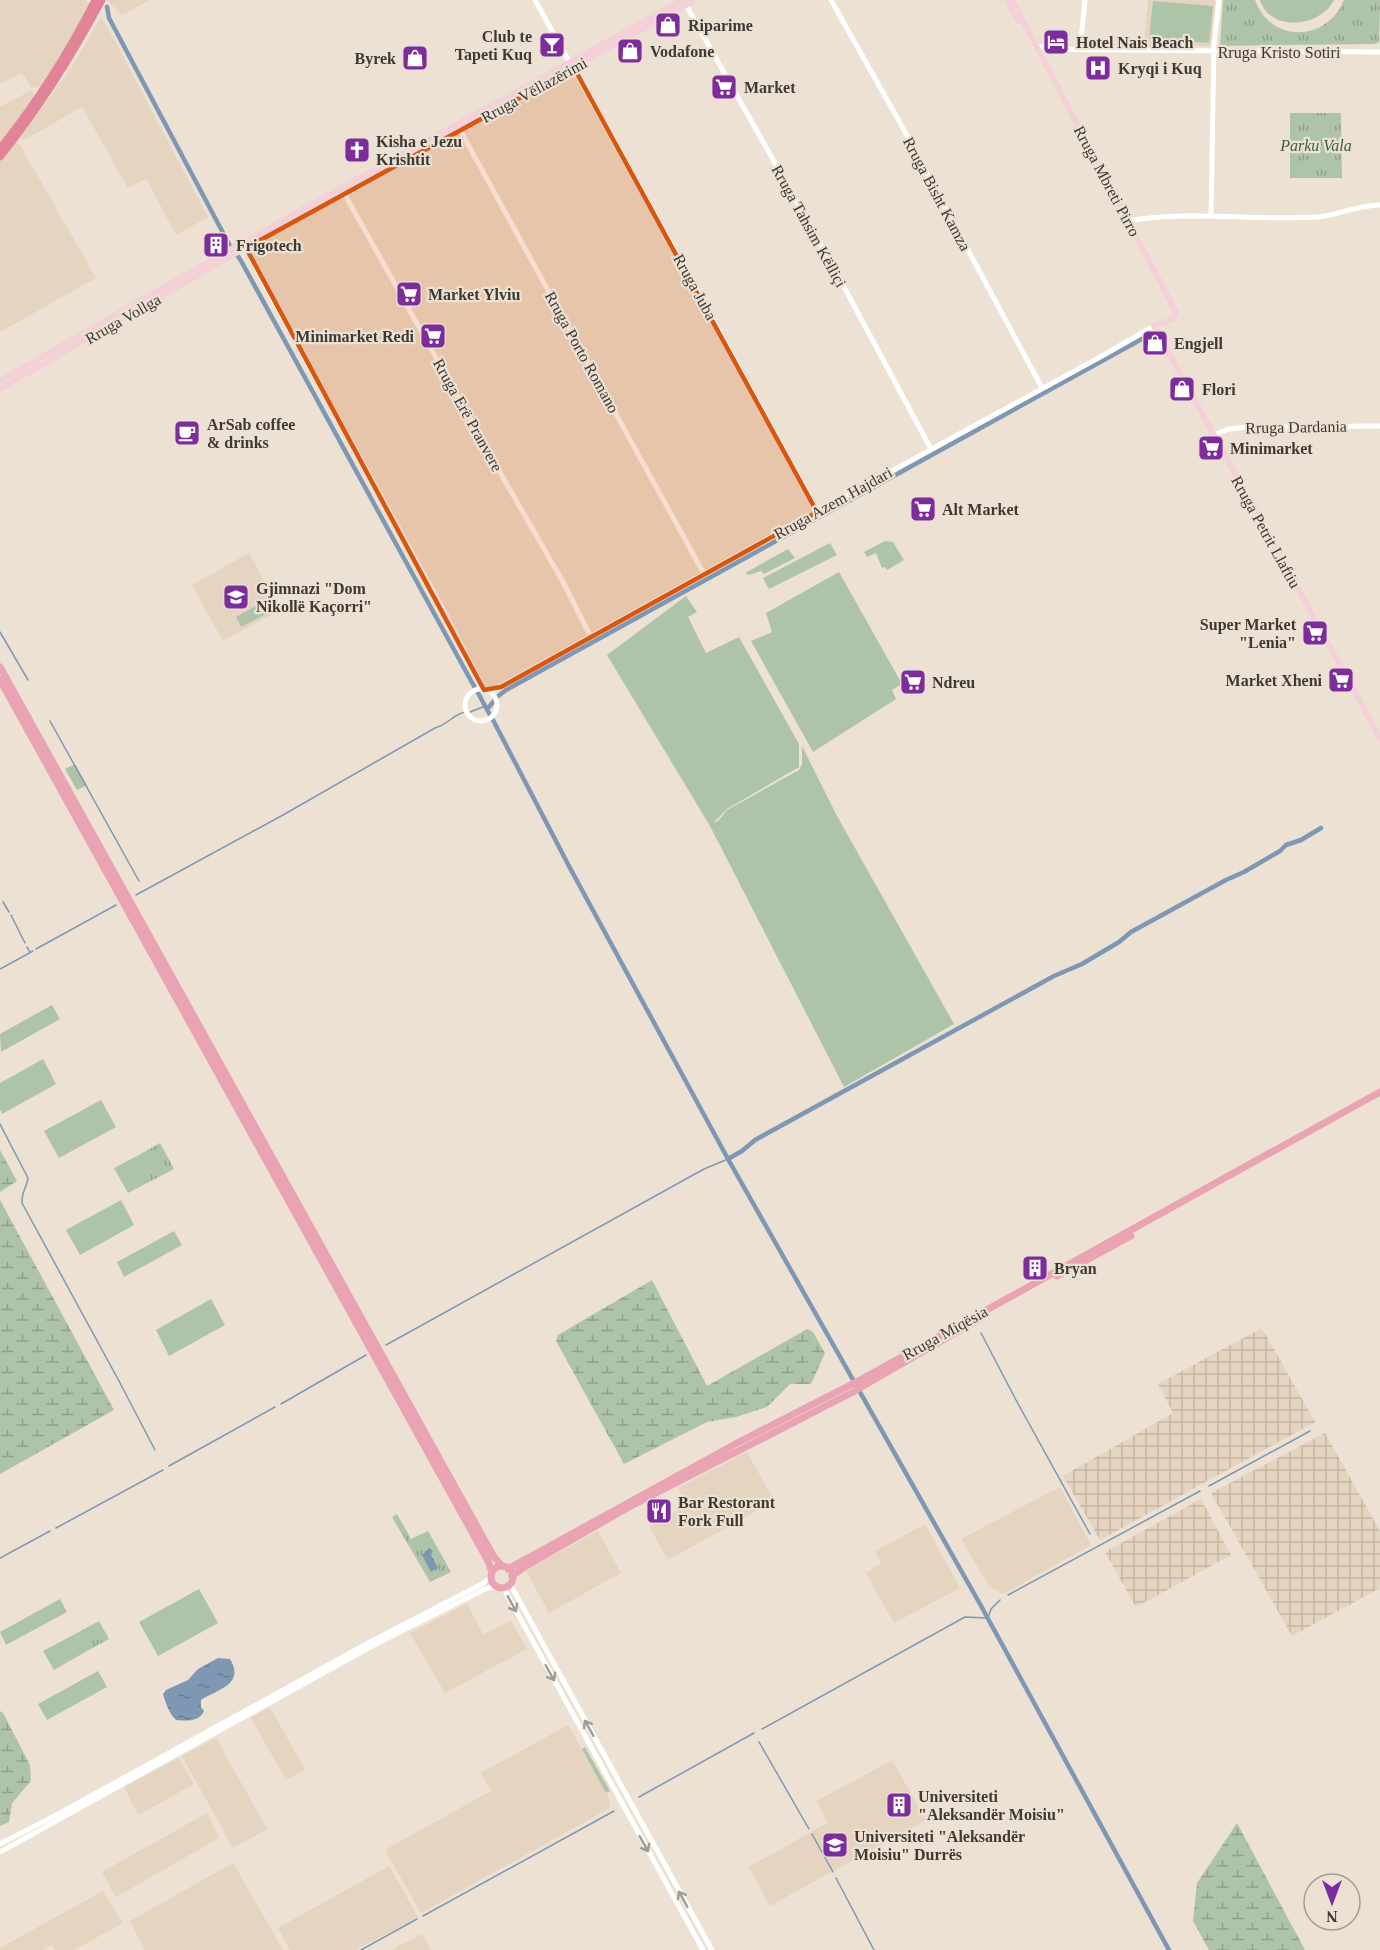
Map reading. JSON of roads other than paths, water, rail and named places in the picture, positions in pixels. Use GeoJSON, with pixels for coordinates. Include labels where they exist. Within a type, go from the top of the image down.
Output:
{"type":"FeatureCollection","features":[{"type":"Feature","properties":{"kind":"highway"},"geometry":{"type":"LineString","coordinates":[[0,148],[24,118],[53,74],[95,0]]}},
{"type":"Feature","properties":{"kind":"highway"},"geometry":{"type":"LineString","coordinates":[[0,157],[56,82],[102,0]]}},
{"type":"Feature","properties":{"kind":"main road","name":"Rruga Vëllazërimi"},"geometry":{"type":"LineString","coordinates":[[243,246],[460,130],[683,1],[695,0]]}},
{"type":"Feature","properties":{"kind":"main road"},"geometry":{"type":"LineString","coordinates":[[1007,0],[1035,46]]}},
{"type":"Feature","properties":{"kind":"main road"},"geometry":{"type":"LineString","coordinates":[[1012,0],[1035,46]]}},
{"type":"Feature","properties":{"kind":"main road","name":"Rruga Mbreti Pirro"},"geometry":{"type":"LineString","coordinates":[[1035,46],[1174,308],[1176,316]]}},
{"type":"Feature","properties":{"kind":"main road","name":"Rruga Vëllazërimi"},"geometry":{"type":"LineString","coordinates":[[243,246],[572,65]]}},
{"type":"Feature","properties":{"kind":"main road","name":"Rruga Vollga"},"geometry":{"type":"LineString","coordinates":[[0,381],[243,246]]}},
{"type":"Feature","properties":{"kind":"main road","name":"Rruga Vollga"},"geometry":{"type":"LineString","coordinates":[[0,389],[230,253]]}},
{"type":"Feature","properties":{"kind":"main road","name":"Rruga Azem Hajdari"},"geometry":{"type":"LineString","coordinates":[[1154,326],[1176,316]]}},
{"type":"Feature","properties":{"kind":"main road","name":"Rruga Petrit Llaftiu"},"geometry":{"type":"LineString","coordinates":[[1154,326],[1380,738]]}},
{"type":"Feature","properties":{"kind":"main road"},"geometry":{"type":"LineString","coordinates":[[0,667],[494,1557],[505,1567],[505,1583],[492,1581],[492,1574],[483,1551],[0,680]]}},
{"type":"Feature","properties":{"kind":"main road","name":"Rruga Miqësia"},"geometry":{"type":"LineString","coordinates":[[864,1382],[1380,1092]]}},
{"type":"Feature","properties":{"kind":"main road","name":"Rruga Miqësia"},"geometry":{"type":"LineString","coordinates":[[492,1574],[496,1568],[505,1567],[739,1442],[864,1382],[1380,1097]]}},
{"type":"Feature","properties":{"kind":"main road","name":"Rruga Miqësia"},"geometry":{"type":"LineString","coordinates":[[505,1583],[526,1566],[630,1507],[852,1388]]}},
{"type":"Feature","properties":{"kind":"street","name":"Rruga Juba"},"geometry":{"type":"LineString","coordinates":[[535,0],[817,512]]}},
{"type":"Feature","properties":{"kind":"street","name":"Rruga Bisht Kamza"},"geometry":{"type":"LineString","coordinates":[[831,0],[899,121],[1042,388]]}},
{"type":"Feature","properties":{"kind":"street"},"geometry":{"type":"LineString","coordinates":[[1080,49],[1085,0]]}},
{"type":"Feature","properties":{"kind":"street"},"geometry":{"type":"LineString","coordinates":[[1211,216],[1215,51],[1219,0]]}},
{"type":"Feature","properties":{"kind":"street","name":"Rruga Tahsim Këlliçi"},"geometry":{"type":"LineString","coordinates":[[683,1],[829,259],[931,449]]}},
{"type":"Feature","properties":{"kind":"street","name":"Rruga Kristo Sotiri"},"geometry":{"type":"LineString","coordinates":[[1035,46],[1080,49],[1380,52]]}},
{"type":"Feature","properties":{"kind":"street","name":"Rruga Porto Romano"},"geometry":{"type":"LineString","coordinates":[[460,130],[704,574]]}},
{"type":"Feature","properties":{"kind":"street","name":"Rruga Erë Pranvere"},"geometry":{"type":"LineString","coordinates":[[344,194],[559,573],[591,637]]}},
{"type":"Feature","properties":{"kind":"street"},"geometry":{"type":"LineString","coordinates":[[1128,221],[1146,218],[1211,216],[1318,217],[1345,213],[1366,205],[1380,206]]}},
{"type":"Feature","properties":{"kind":"street"},"geometry":{"type":"LineString","coordinates":[[243,246],[488,691]]}},
{"type":"Feature","properties":{"kind":"street","name":"Rruga Azem Hajdari"},"geometry":{"type":"LineString","coordinates":[[488,691],[495,697],[497,704],[495,713],[485,721],[475,720],[466,710],[466,701],[472,693],[478,690],[488,691],[591,637],[1154,326]]}},
{"type":"Feature","properties":{"kind":"street","name":"Rruga Dardania"},"geometry":{"type":"LineString","coordinates":[[1213,435],[1229,429],[1248,427],[1380,426]]}},
{"type":"Feature","properties":{"kind":"street"},"geometry":{"type":"LineString","coordinates":[[0,1845],[370,1642],[482,1584],[492,1574]]}},
{"type":"Feature","properties":{"kind":"street"},"geometry":{"type":"LineString","coordinates":[[0,1852],[374,1645],[485,1589],[505,1583]]}},
{"type":"Feature","properties":{"kind":"street"},"geometry":{"type":"LineString","coordinates":[[505,1583],[703,1950]]}},
{"type":"Feature","properties":{"kind":"street"},"geometry":{"type":"LineString","coordinates":[[505,1583],[712,1950]]}},
{"type":"Feature","properties":{"kind":"water"},"geometry":{"type":"Polygon","coordinates":[[[429,1548],[433,1551],[431,1555],[438,1568],[431,1572],[422,1555],[429,1548]]]}},
{"type":"Feature","properties":{"kind":"water"},"geometry":{"type":"Polygon","coordinates":[[[218,1658],[230,1659],[234,1667],[232,1680],[222,1689],[201,1700],[201,1707],[204,1711],[202,1715],[196,1719],[176,1720],[163,1694],[166,1690],[188,1680],[198,1669],[218,1658]]]}},
{"type":"Feature","properties":{"kind":"waterway"},"geometry":{"type":"LineString","coordinates":[[107,7],[109,18],[230,246],[240,259],[475,688]]}},
{"type":"Feature","properties":{"kind":"waterway"},"geometry":{"type":"LineString","coordinates":[[497,697],[1151,334]]}},
{"type":"Feature","properties":{"kind":"waterway"},"geometry":{"type":"LineString","coordinates":[[0,632],[28,680]]}},
{"type":"Feature","properties":{"kind":"waterway"},"geometry":{"type":"LineString","coordinates":[[478,693],[490,715]]}},
{"type":"Feature","properties":{"kind":"waterway"},"geometry":{"type":"LineString","coordinates":[[488,708],[494,701]]}},
{"type":"Feature","properties":{"kind":"waterway"},"geometry":{"type":"LineString","coordinates":[[470,712],[483,707],[488,708]]}},
{"type":"Feature","properties":{"kind":"waterway"},"geometry":{"type":"LineString","coordinates":[[136,895],[465,712]]}},
{"type":"Feature","properties":{"kind":"waterway"},"geometry":{"type":"LineString","coordinates":[[493,720],[570,868],[728,1159],[980,1604],[1169,1950]]}},
{"type":"Feature","properties":{"kind":"waterway"},"geometry":{"type":"LineString","coordinates":[[50,721],[139,881]]}},
{"type":"Feature","properties":{"kind":"waterway"},"geometry":{"type":"LineString","coordinates":[[728,1159],[755,1140],[1054,976],[1082,964],[1119,942],[1131,932],[1244,872],[1280,851],[1286,845],[1301,840],[1321,828]]}},
{"type":"Feature","properties":{"kind":"waterway"},"geometry":{"type":"LineString","coordinates":[[3,902],[9,912]]}},
{"type":"Feature","properties":{"kind":"waterway"},"geometry":{"type":"LineString","coordinates":[[36,949],[116,905]]}},
{"type":"Feature","properties":{"kind":"waterway"},"geometry":{"type":"LineString","coordinates":[[11,915],[25,943]]}},
{"type":"Feature","properties":{"kind":"waterway"},"geometry":{"type":"LineString","coordinates":[[27,947],[30,952]]}},
{"type":"Feature","properties":{"kind":"waterway"},"geometry":{"type":"LineString","coordinates":[[0,969],[33,951]]}},
{"type":"Feature","properties":{"kind":"waterway"},"geometry":{"type":"LineString","coordinates":[[0,1124],[28,1178],[22,1203],[155,1450]]}},
{"type":"Feature","properties":{"kind":"waterway"},"geometry":{"type":"LineString","coordinates":[[386,1345],[704,1169],[728,1159]]}},
{"type":"Feature","properties":{"kind":"waterway"},"geometry":{"type":"LineString","coordinates":[[981,1333],[1090,1534]]}},
{"type":"Feature","properties":{"kind":"waterway"},"geometry":{"type":"LineString","coordinates":[[281,1404],[366,1355]]}},
{"type":"Feature","properties":{"kind":"waterway"},"geometry":{"type":"LineString","coordinates":[[169,1466],[275,1407]]}},
{"type":"Feature","properties":{"kind":"waterway"},"geometry":{"type":"LineString","coordinates":[[1209,1486],[1310,1431]]}},
{"type":"Feature","properties":{"kind":"waterway"},"geometry":{"type":"LineString","coordinates":[[56,1528],[163,1470]]}},
{"type":"Feature","properties":{"kind":"waterway"},"geometry":{"type":"LineString","coordinates":[[1008,1595],[1200,1491]]}},
{"type":"Feature","properties":{"kind":"waterway"},"geometry":{"type":"LineString","coordinates":[[0,1558],[50,1531]]}},
{"type":"Feature","properties":{"kind":"waterway"},"geometry":{"type":"LineString","coordinates":[[762,1729],[965,1617],[988,1618],[991,1609],[1000,1600]]}},
{"type":"Feature","properties":{"kind":"waterway"},"geometry":{"type":"LineString","coordinates":[[639,1797],[754,1733]]}},
{"type":"Feature","properties":{"kind":"waterway"},"geometry":{"type":"LineString","coordinates":[[759,1742],[809,1829]]}},
{"type":"Feature","properties":{"kind":"waterway"},"geometry":{"type":"LineString","coordinates":[[423,1916],[614,1811]]}},
{"type":"Feature","properties":{"kind":"waterway"},"geometry":{"type":"LineString","coordinates":[[812,1834],[833,1872]]}},
{"type":"Feature","properties":{"kind":"waterway"},"geometry":{"type":"LineString","coordinates":[[836,1878],[874,1950]]}},
{"type":"Feature","properties":{"kind":"waterway"},"geometry":{"type":"LineString","coordinates":[[361,1950],[417,1919]]}},
{"type":"Feature","properties":{"kind":"place","name":"Riparime"},"geometry":{"type":"Point","coordinates":[668,25]}},
{"type":"Feature","properties":{"kind":"place","name":"Hotel Nais Beach"},"geometry":{"type":"Point","coordinates":[1056,42]}},
{"type":"Feature","properties":{"kind":"place","name":"Club te Tapeti Kuq"},"geometry":{"type":"Point","coordinates":[552,45]}},
{"type":"Feature","properties":{"kind":"place","name":"Vodafone"},"geometry":{"type":"Point","coordinates":[630,51]}},
{"type":"Feature","properties":{"kind":"place","name":"Byrek"},"geometry":{"type":"Point","coordinates":[415,58]}},
{"type":"Feature","properties":{"kind":"place","name":"Kryqi i Kuq"},"geometry":{"type":"Point","coordinates":[1098,68]}},
{"type":"Feature","properties":{"kind":"place","name":"Market"},"geometry":{"type":"Point","coordinates":[724,87]}},
{"type":"Feature","properties":{"kind":"place","name":"Kisha e Jezu Krishtit"},"geometry":{"type":"Point","coordinates":[357,150]}},
{"type":"Feature","properties":{"kind":"place","name":"Frigotech"},"geometry":{"type":"Point","coordinates":[216,245]}},
{"type":"Feature","properties":{"kind":"place","name":"Market Ylviu"},"geometry":{"type":"Point","coordinates":[409,294]}},
{"type":"Feature","properties":{"kind":"place","name":"Minimarket Redi"},"geometry":{"type":"Point","coordinates":[433,336]}},
{"type":"Feature","properties":{"kind":"place","name":"Engjell"},"geometry":{"type":"Point","coordinates":[1155,343]}},
{"type":"Feature","properties":{"kind":"place","name":"Flori"},"geometry":{"type":"Point","coordinates":[1182,389]}},
{"type":"Feature","properties":{"kind":"place","name":"ArSab coffee & drinks"},"geometry":{"type":"Point","coordinates":[187,433]}},
{"type":"Feature","properties":{"kind":"place","name":"Minimarket"},"geometry":{"type":"Point","coordinates":[1211,448]}},
{"type":"Feature","properties":{"kind":"place","name":"Alt Market"},"geometry":{"type":"Point","coordinates":[923,509]}},
{"type":"Feature","properties":{"kind":"place","name":"Gjimnazi \"Dom Nikollë Kaçorri\""},"geometry":{"type":"Point","coordinates":[236,597]}},
{"type":"Feature","properties":{"kind":"place","name":"Super Market \"Lenia\""},"geometry":{"type":"Point","coordinates":[1315,633]}},
{"type":"Feature","properties":{"kind":"place","name":"Market Xheni"},"geometry":{"type":"Point","coordinates":[1341,680]}},
{"type":"Feature","properties":{"kind":"place","name":"Ndreu"},"geometry":{"type":"Point","coordinates":[913,682]}},
{"type":"Feature","properties":{"kind":"place","name":"Bryan"},"geometry":{"type":"Point","coordinates":[1035,1268]}},
{"type":"Feature","properties":{"kind":"place","name":"Bar Restorant Fork Full"},"geometry":{"type":"Point","coordinates":[659,1511]}},
{"type":"Feature","properties":{"kind":"place","name":"Universiteti \"Aleksandër Moisiu\""},"geometry":{"type":"Point","coordinates":[899,1805]}},
{"type":"Feature","properties":{"kind":"place","name":"Universiteti \"Aleksandër Moisiu\" Durrës"},"geometry":{"type":"Point","coordinates":[835,1845]}},
{"type":"Feature","properties":{"kind":"park label","name":"Parku Vala"},"geometry":{"type":"Point","coordinates":[1316,145]}}]}
